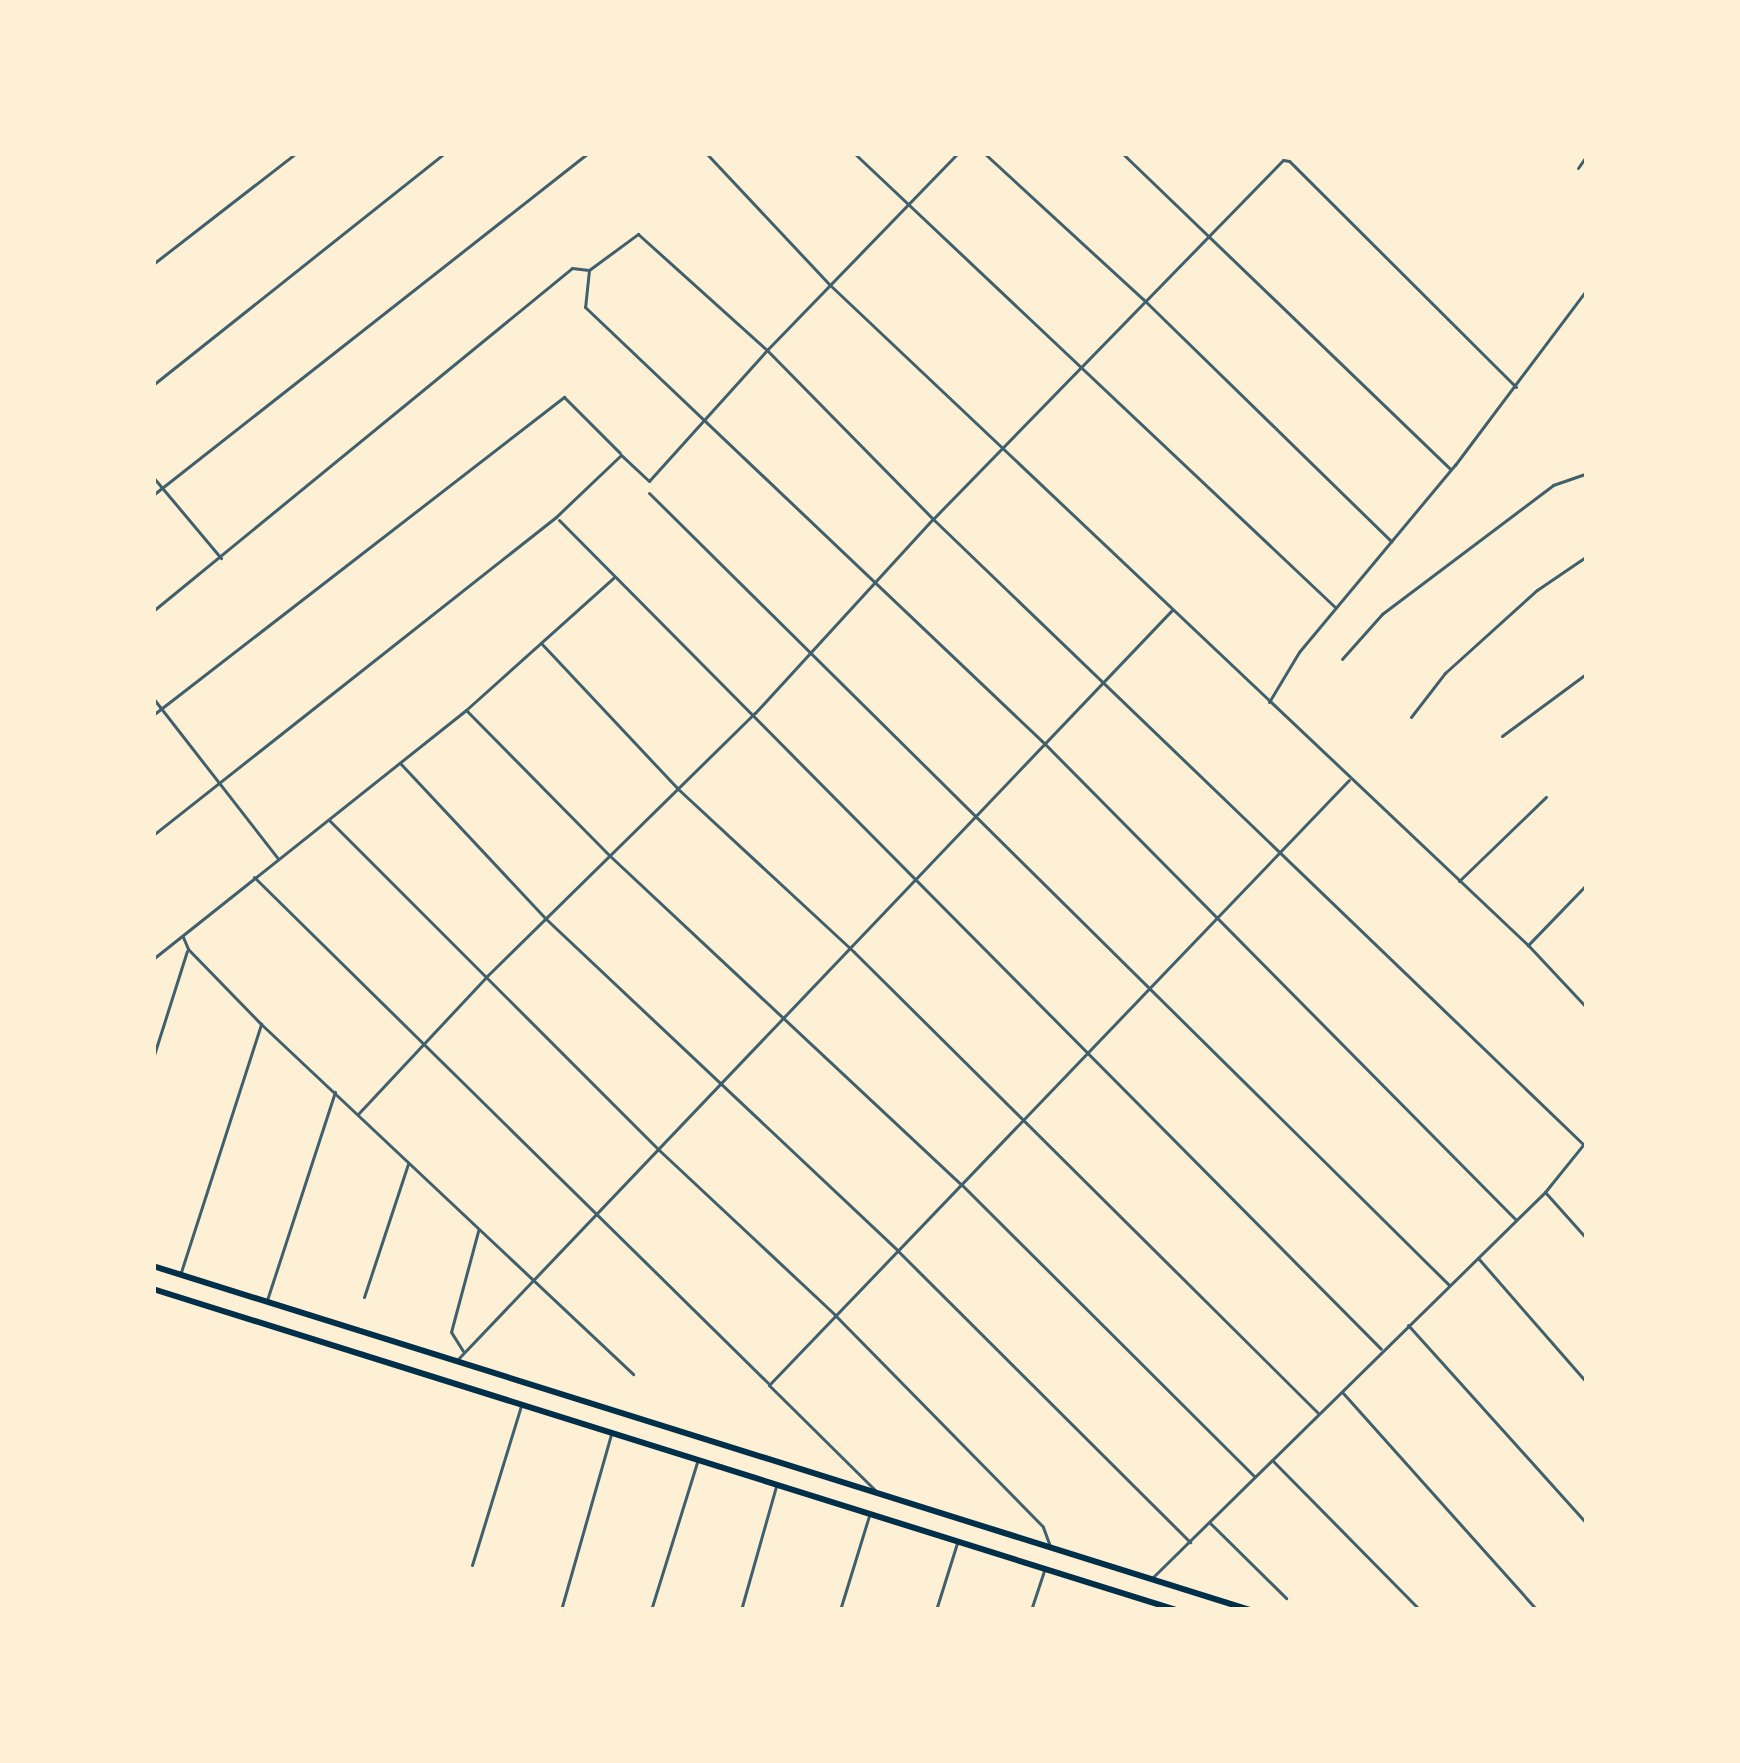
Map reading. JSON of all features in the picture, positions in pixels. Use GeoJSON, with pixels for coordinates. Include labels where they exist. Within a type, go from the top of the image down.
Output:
{"type":"FeatureCollection","features":[{"type":"Feature","properties":{"kind":"main road"},"geometry":{"type":"LineString","coordinates":[[153,1266],[1250,1610]]}},
{"type":"Feature","properties":{"kind":"main road"},"geometry":{"type":"LineString","coordinates":[[153,1289],[1176,1610]]}},
{"type":"Feature","properties":{"kind":"main road"},"geometry":{"type":"LineString","coordinates":[[579,1423],[585,1403]]}},
{"type":"Feature","properties":{"kind":"street"},"geometry":{"type":"LineString","coordinates":[[153,264],[296,153]]}},
{"type":"Feature","properties":{"kind":"street"},"geometry":{"type":"LineString","coordinates":[[153,385],[445,153]]}},
{"type":"Feature","properties":{"kind":"street"},"geometry":{"type":"LineString","coordinates":[[153,494],[588,153]]}},
{"type":"Feature","properties":{"kind":"street"},"geometry":{"type":"LineString","coordinates":[[706,153],[830,285],[1528,945],[1587,1008]]}},
{"type":"Feature","properties":{"kind":"street"},"geometry":{"type":"LineString","coordinates":[[854,153],[1335,607]]}},
{"type":"Feature","properties":{"kind":"street"},"geometry":{"type":"LineString","coordinates":[[153,715],[564,398],[649,481],[767,350],[958,153]]}},
{"type":"Feature","properties":{"kind":"street"},"geometry":{"type":"LineString","coordinates":[[984,153],[1143,299],[1391,541]]}},
{"type":"Feature","properties":{"kind":"street"},"geometry":{"type":"LineString","coordinates":[[1122,153],[1450,470]]}},
{"type":"Feature","properties":{"kind":"street"},"geometry":{"type":"LineString","coordinates":[[1578,168],[1587,155]]}},
{"type":"Feature","properties":{"kind":"street"},"geometry":{"type":"LineString","coordinates":[[358,1114],[486,977],[754,712],[1143,299],[1279,163],[1289,161],[1516,387]]}},
{"type":"Feature","properties":{"kind":"street"},"geometry":{"type":"LineString","coordinates":[[153,610],[572,268],[589,270],[638,234],[767,350],[933,519],[1585,1142],[1545,1192],[1150,1580]]}},
{"type":"Feature","properties":{"kind":"street"},"geometry":{"type":"LineString","coordinates":[[589,270],[585,307],[871,584],[1045,744],[1515,1219]]}},
{"type":"Feature","properties":{"kind":"street"},"geometry":{"type":"LineString","coordinates":[[1268,703],[1335,607],[1516,387],[1587,289]]}},
{"type":"Feature","properties":{"kind":"street"},"geometry":{"type":"LineString","coordinates":[[153,835],[556,517],[621,455]]}},
{"type":"Feature","properties":{"kind":"street"},"geometry":{"type":"LineString","coordinates":[[1342,658],[1382,614],[1553,485],[1587,473]]}},
{"type":"Feature","properties":{"kind":"street"},"geometry":{"type":"LineString","coordinates":[[153,477],[221,559]]}},
{"type":"Feature","properties":{"kind":"street"},"geometry":{"type":"LineString","coordinates":[[650,493],[1449,1285]]}},
{"type":"Feature","properties":{"kind":"street"},"geometry":{"type":"LineString","coordinates":[[556,517],[1381,1349]]}},
{"type":"Feature","properties":{"kind":"street"},"geometry":{"type":"LineString","coordinates":[[1411,717],[1445,673],[1538,590],[1587,556]]}},
{"type":"Feature","properties":{"kind":"street"},"geometry":{"type":"LineString","coordinates":[[153,959],[466,710],[614,577]]}},
{"type":"Feature","properties":{"kind":"street"},"geometry":{"type":"LineString","coordinates":[[455,1363],[1173,609]]}},
{"type":"Feature","properties":{"kind":"street"},"geometry":{"type":"LineString","coordinates":[[541,643],[677,788],[851,950],[1317,1412]]}},
{"type":"Feature","properties":{"kind":"street"},"geometry":{"type":"LineString","coordinates":[[1502,736],[1587,673]]}},
{"type":"Feature","properties":{"kind":"street"},"geometry":{"type":"LineString","coordinates":[[153,698],[278,858]]}},
{"type":"Feature","properties":{"kind":"street"},"geometry":{"type":"LineString","coordinates":[[466,710],[609,855],[962,1184],[1254,1476]]}},
{"type":"Feature","properties":{"kind":"street"},"geometry":{"type":"LineString","coordinates":[[400,763],[545,918],[897,1250],[1190,1541]]}},
{"type":"Feature","properties":{"kind":"street"},"geometry":{"type":"LineString","coordinates":[[770,1384],[1350,779]]}},
{"type":"Feature","properties":{"kind":"street"},"geometry":{"type":"LineString","coordinates":[[1457,882],[1546,797]]}},
{"type":"Feature","properties":{"kind":"street"},"geometry":{"type":"LineString","coordinates":[[329,820],[659,1150],[834,1314],[1043,1527],[1051,1548]]}},
{"type":"Feature","properties":{"kind":"street"},"geometry":{"type":"LineString","coordinates":[[254,877],[601,1213],[879,1493]]}},
{"type":"Feature","properties":{"kind":"street"},"geometry":{"type":"LineString","coordinates":[[1528,945],[1587,884]]}},
{"type":"Feature","properties":{"kind":"street"},"geometry":{"type":"LineString","coordinates":[[183,936],[188,949],[261,1024],[633,1374]]}},
{"type":"Feature","properties":{"kind":"street"},"geometry":{"type":"LineString","coordinates":[[153,1058],[188,949]]}},
{"type":"Feature","properties":{"kind":"street"},"geometry":{"type":"LineString","coordinates":[[180,1274],[261,1024]]}},
{"type":"Feature","properties":{"kind":"street"},"geometry":{"type":"LineString","coordinates":[[266,1301],[335,1092]]}},
{"type":"Feature","properties":{"kind":"street"},"geometry":{"type":"LineString","coordinates":[[364,1297],[408,1162]]}},
{"type":"Feature","properties":{"kind":"street"},"geometry":{"type":"LineString","coordinates":[[1545,1192],[1587,1239]]}},
{"type":"Feature","properties":{"kind":"street"},"geometry":{"type":"LineString","coordinates":[[464,1352],[451,1333],[478,1230]]}},
{"type":"Feature","properties":{"kind":"street"},"geometry":{"type":"LineString","coordinates":[[1478,1258],[1587,1383]]}},
{"type":"Feature","properties":{"kind":"street"},"geometry":{"type":"LineString","coordinates":[[1408,1325],[1587,1525]]}},
{"type":"Feature","properties":{"kind":"street"},"geometry":{"type":"LineString","coordinates":[[1341,1391],[1537,1610]]}},
{"type":"Feature","properties":{"kind":"street"},"geometry":{"type":"LineString","coordinates":[[472,1565],[521,1405]]}},
{"type":"Feature","properties":{"kind":"street"},"geometry":{"type":"LineString","coordinates":[[561,1610],[612,1433]]}},
{"type":"Feature","properties":{"kind":"street"},"geometry":{"type":"LineString","coordinates":[[1271,1458],[1420,1610]]}},
{"type":"Feature","properties":{"kind":"street"},"geometry":{"type":"LineString","coordinates":[[651,1610],[697,1460]]}},
{"type":"Feature","properties":{"kind":"street"},"geometry":{"type":"LineString","coordinates":[[741,1610],[776,1485]]}},
{"type":"Feature","properties":{"kind":"street"},"geometry":{"type":"LineString","coordinates":[[840,1610],[869,1514]]}},
{"type":"Feature","properties":{"kind":"street"},"geometry":{"type":"LineString","coordinates":[[1209,1522],[1286,1598]]}},
{"type":"Feature","properties":{"kind":"street"},"geometry":{"type":"LineString","coordinates":[[936,1610],[958,1541]]}},
{"type":"Feature","properties":{"kind":"street"},"geometry":{"type":"LineString","coordinates":[[1031,1610],[1045,1569]]}}]}
